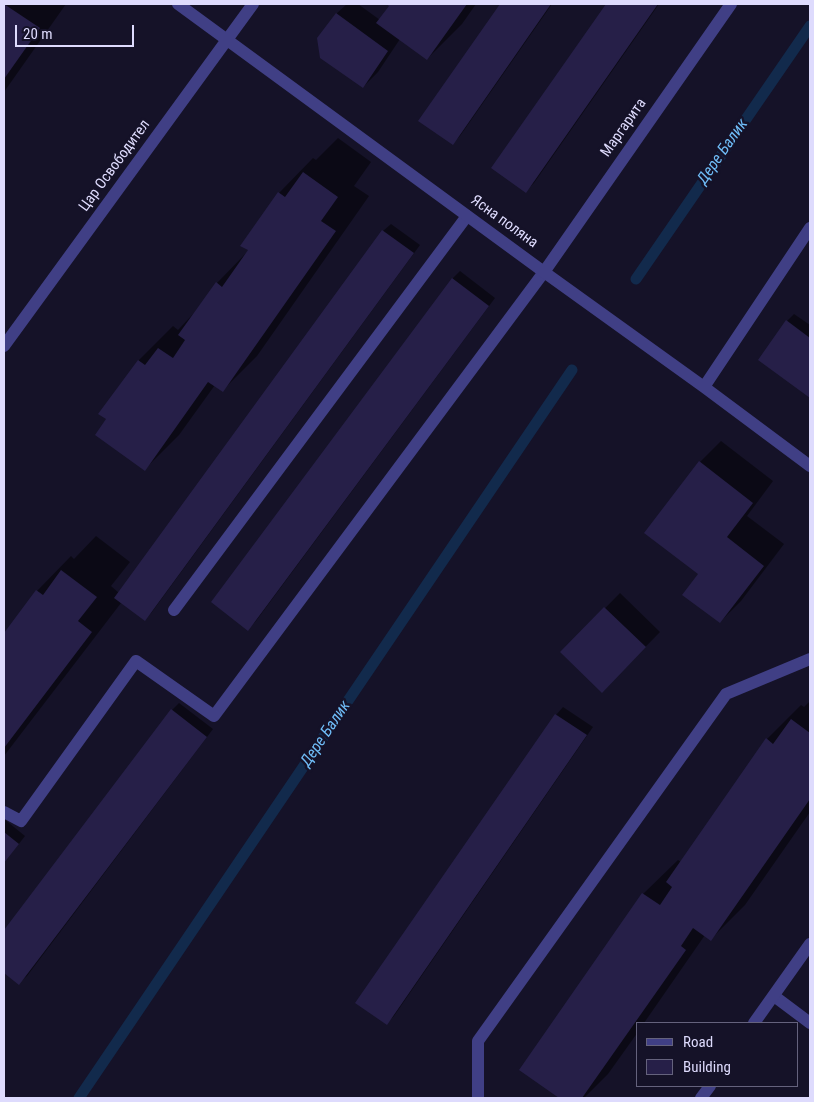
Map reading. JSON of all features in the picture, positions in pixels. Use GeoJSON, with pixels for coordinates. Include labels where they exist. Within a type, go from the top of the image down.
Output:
{"type":"FeatureCollection","features":[{"type":"Feature","properties":{"kind":"street","name":"Ясна поляна"},"geometry":{"type":"LineString","coordinates":[[178,4],[810,466]]}},
{"type":"Feature","properties":{"kind":"street","name":"Цар Освободител"},"geometry":{"type":"LineString","coordinates":[[4,346],[253,4]]}},
{"type":"Feature","properties":{"kind":"street","name":"Маргарита"},"geometry":{"type":"LineString","coordinates":[[4,812],[21,821],[136,661],[214,716],[544,272],[731,4]]}},
{"type":"Feature","properties":{"kind":"street"},"geometry":{"type":"LineString","coordinates":[[174,610],[467,216]]}},
{"type":"Feature","properties":{"kind":"street"},"geometry":{"type":"LineString","coordinates":[[704,387],[810,228]]}},
{"type":"Feature","properties":{"kind":"street"},"geometry":{"type":"LineString","coordinates":[[478,1098],[478,1041],[726,694],[810,659]]}},
{"type":"Feature","properties":{"kind":"street"},"geometry":{"type":"LineString","coordinates":[[755,1022],[810,944]]}},
{"type":"Feature","properties":{"kind":"street"},"geometry":{"type":"LineString","coordinates":[[774,996],[810,1023]]}},
{"type":"Feature","properties":{"kind":"street"},"geometry":{"type":"LineString","coordinates":[[701,1098],[709,1087]]}},
{"type":"Feature","properties":{"kind":"building"},"geometry":{"type":"Polygon","coordinates":[[[4,4],[40,28],[4,79],[4,4]]]}},
{"type":"Feature","properties":{"kind":"building"},"geometry":{"type":"Polygon","coordinates":[[[386,4],[467,4],[427,60],[376,23],[389,6],[386,4]]]}},
{"type":"Feature","properties":{"kind":"building"},"geometry":{"type":"Polygon","coordinates":[[[500,4],[551,4],[453,145],[418,121],[500,4]]]}},
{"type":"Feature","properties":{"kind":"building"},"geometry":{"type":"Polygon","coordinates":[[[606,4],[658,4],[526,193],[491,168],[606,4]]]}},
{"type":"Feature","properties":{"kind":"building"},"geometry":{"type":"Polygon","coordinates":[[[336,13],[388,51],[363,88],[320,58],[317,38],[336,13]]]}},
{"type":"Feature","properties":{"kind":"building"},"geometry":{"type":"Polygon","coordinates":[[[303,172],[338,197],[321,221],[336,231],[223,392],[208,382],[145,471],[95,435],[106,419],[98,414],[138,360],[145,365],[158,348],[173,358],[185,340],[178,335],[216,282],[222,287],[248,250],[240,246],[278,192],[285,197],[303,172]]]}},
{"type":"Feature","properties":{"kind":"building"},"geometry":{"type":"Polygon","coordinates":[[[382,230],[414,253],[145,621],[114,598],[382,230]]]}},
{"type":"Feature","properties":{"kind":"building"},"geometry":{"type":"Polygon","coordinates":[[[452,278],[489,306],[248,631],[211,602],[452,278]]]}},
{"type":"Feature","properties":{"kind":"building"},"geometry":{"type":"Polygon","coordinates":[[[786,320],[810,338],[810,398],[758,360],[786,320]]]}},
{"type":"Feature","properties":{"kind":"building"},"geometry":{"type":"Polygon","coordinates":[[[699,461],[753,503],[727,537],[764,566],[720,623],[682,595],[698,574],[644,533],[699,461]]]}},
{"type":"Feature","properties":{"kind":"building"},"geometry":{"type":"Polygon","coordinates":[[[61,570],[97,597],[78,621],[92,632],[4,748],[4,633],[36,590],[43,595],[61,570]]]}},
{"type":"Feature","properties":{"kind":"building"},"geometry":{"type":"Polygon","coordinates":[[[604,607],[646,647],[602,693],[560,652],[604,607]]]}},
{"type":"Feature","properties":{"kind":"building"},"geometry":{"type":"Polygon","coordinates":[[[171,709],[207,737],[19,985],[4,973],[4,930],[171,709]]]}},
{"type":"Feature","properties":{"kind":"building"},"geometry":{"type":"Polygon","coordinates":[[[555,714],[587,735],[387,1025],[355,1003],[555,714]]]}},
{"type":"Feature","properties":{"kind":"building"},"geometry":{"type":"Polygon","coordinates":[[[791,719],[810,733],[810,799],[711,941],[693,928],[681,946],[686,950],[582,1098],[559,1098],[519,1070],[642,893],[660,905],[672,887],[666,882],[766,738],[773,744],[791,719]]]}},
{"type":"Feature","properties":{"kind":"building"},"geometry":{"type":"Polygon","coordinates":[[[4,832],[19,844],[4,863],[4,832]]]}},
{"type":"Feature","properties":{"kind":"waterway","name":"Дере Балик"},"geometry":{"type":"LineString","coordinates":[[636,279],[810,26]]}},
{"type":"Feature","properties":{"kind":"waterway","name":"Дере Балик"},"geometry":{"type":"LineString","coordinates":[[79,1098],[572,370]]}}]}
